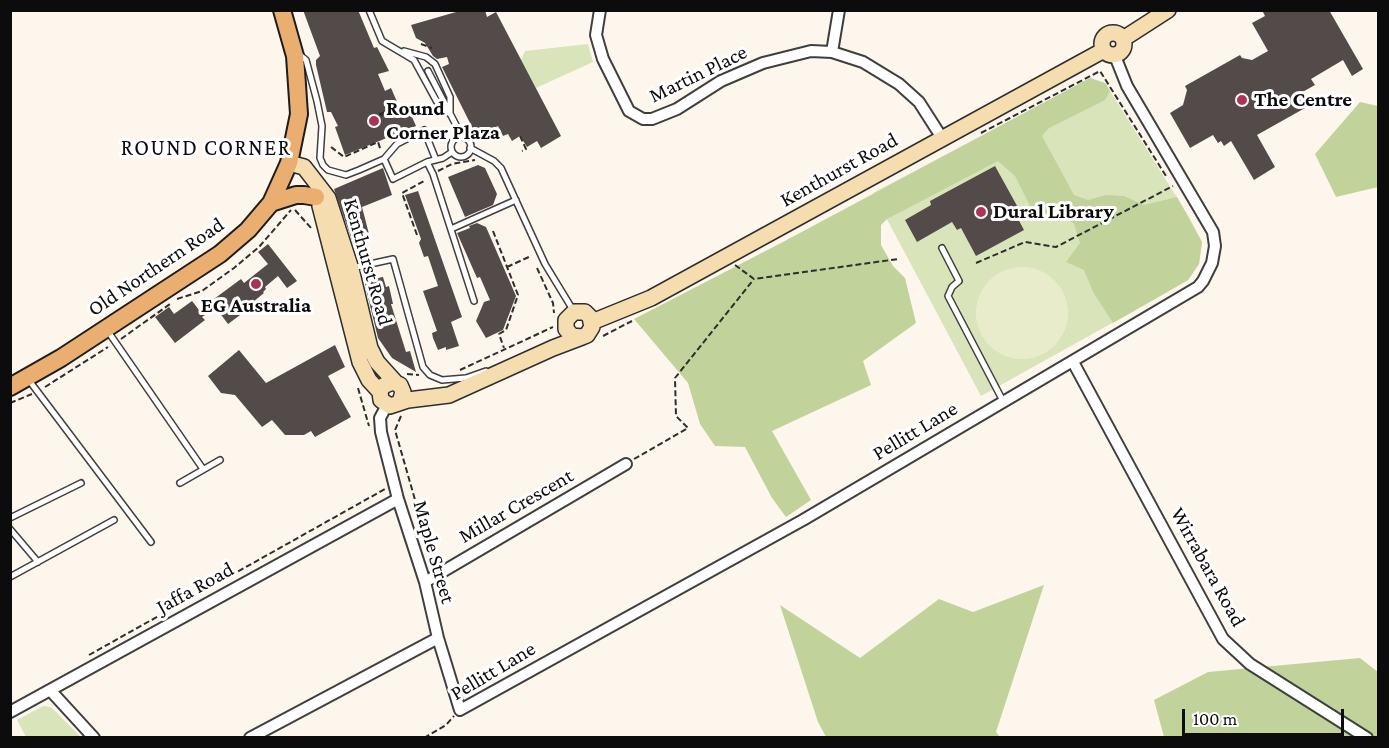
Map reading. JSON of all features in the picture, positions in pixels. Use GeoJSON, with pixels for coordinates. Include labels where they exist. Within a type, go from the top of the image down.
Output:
{"type":"FeatureCollection","features":[{"type":"Feature","properties":{"kind":"main road","name":"Old Northern Road"},"geometry":{"type":"LineString","coordinates":[[10,387],[111,335],[220,254],[248,230],[271,203],[289,163],[299,114],[295,56],[282,10]]}},
{"type":"Feature","properties":{"kind":"main road","name":"Kenthurst Road"},"geometry":{"type":"LineString","coordinates":[[592,322],[651,298],[942,138],[1111,52],[1103,39],[1108,34],[1114,33],[1123,39],[1168,10]]}},
{"type":"Feature","properties":{"kind":"main road","name":"Kenthurst Road"},"geometry":{"type":"LineString","coordinates":[[289,163],[316,197],[324,214],[370,348],[377,362],[400,380]]}},
{"type":"Feature","properties":{"kind":"main road","name":"Kenthurst Road"},"geometry":{"type":"LineString","coordinates":[[289,163],[304,167],[324,191],[332,205],[360,362],[369,380],[392,404]]}},
{"type":"Feature","properties":{"kind":"main road"},"geometry":{"type":"LineString","coordinates":[[271,203],[296,195],[316,197]]}},
{"type":"Feature","properties":{"kind":"main road"},"geometry":{"type":"LineString","coordinates":[[585,312],[592,322],[590,332],[582,338],[553,348],[460,392],[392,404],[386,384],[400,380],[433,390],[443,389],[542,345],[562,320],[585,312]]}},
{"type":"Feature","properties":{"kind":"main road"},"geometry":{"type":"LineString","coordinates":[[562,320],[568,333],[582,338]]}},
{"type":"Feature","properties":{"kind":"street","name":"Martin Place"},"geometry":{"type":"LineString","coordinates":[[600,10],[596,35],[603,59],[624,103],[633,115],[643,119],[652,119],[677,109],[721,81],[763,63],[811,51],[832,52],[863,62],[899,84],[919,102],[942,138]]}},
{"type":"Feature","properties":{"kind":"street"},"geometry":{"type":"LineString","coordinates":[[832,52],[839,10]]}},
{"type":"Feature","properties":{"kind":"street","name":"Pellitt Lane"},"geometry":{"type":"LineString","coordinates":[[460,710],[802,520],[1198,287],[1208,273],[1215,246],[1213,232],[1127,86],[1111,52]]}},
{"type":"Feature","properties":{"kind":"street","name":"Wirrabara Road"},"geometry":{"type":"LineString","coordinates":[[1073,362],[1223,639],[1250,664],[1367,738]]}},
{"type":"Feature","properties":{"kind":"street","name":"Maple Street"},"geometry":{"type":"LineString","coordinates":[[392,404],[380,418],[381,432],[398,499],[425,582],[438,638],[460,710]]}},
{"type":"Feature","properties":{"kind":"street","name":"Millar Crescent"},"geometry":{"type":"LineString","coordinates":[[425,582],[626,464]]}},
{"type":"Feature","properties":{"kind":"street","name":"Jaffa Road"},"geometry":{"type":"LineString","coordinates":[[12,707],[50,690],[398,499]]}},
{"type":"Feature","properties":{"kind":"street"},"geometry":{"type":"LineString","coordinates":[[250,738],[438,638]]}},
{"type":"Feature","properties":{"kind":"street"},"geometry":{"type":"LineString","coordinates":[[50,690],[94,738]]}},
{"type":"Feature","properties":{"kind":"lane"},"geometry":{"type":"LineString","coordinates":[[369,10],[382,41],[400,50],[426,57],[433,62],[450,97],[450,114]]}},
{"type":"Feature","properties":{"kind":"lane"},"geometry":{"type":"LineString","coordinates":[[400,50],[416,64],[437,102],[450,114]]}},
{"type":"Feature","properties":{"kind":"lane"},"geometry":{"type":"LineString","coordinates":[[295,56],[302,55],[306,60],[317,101],[322,126],[320,158],[323,165],[335,173],[346,174],[384,159],[397,144],[424,130],[436,160]]}},
{"type":"Feature","properties":{"kind":"lane"},"geometry":{"type":"LineString","coordinates":[[428,71],[459,137]]}},
{"type":"Feature","properties":{"kind":"lane"},"geometry":{"type":"LineString","coordinates":[[459,137],[468,140],[471,148],[494,161],[501,168],[545,264],[562,320]]}},
{"type":"Feature","properties":{"kind":"lane"},"geometry":{"type":"LineString","coordinates":[[452,152],[452,142],[459,137]]}},
{"type":"Feature","properties":{"kind":"lane"},"geometry":{"type":"LineString","coordinates":[[452,152],[461,157],[471,148]]}},
{"type":"Feature","properties":{"kind":"lane"},"geometry":{"type":"LineString","coordinates":[[384,159],[393,179],[427,162],[446,157],[452,152]]}},
{"type":"Feature","properties":{"kind":"lane"},"geometry":{"type":"LineString","coordinates":[[427,162],[452,229],[474,301]]}},
{"type":"Feature","properties":{"kind":"lane"},"geometry":{"type":"LineString","coordinates":[[452,229],[516,200]]}},
{"type":"Feature","properties":{"kind":"lane"},"geometry":{"type":"LineString","coordinates":[[942,248],[959,281],[952,287],[948,296],[1003,401]]}},
{"type":"Feature","properties":{"kind":"lane"},"geometry":{"type":"LineString","coordinates":[[344,271],[393,259],[422,359],[430,375],[442,380],[466,378],[490,369]]}},
{"type":"Feature","properties":{"kind":"lane"},"geometry":{"type":"LineString","coordinates":[[111,335],[203,469]]}},
{"type":"Feature","properties":{"kind":"lane"},"geometry":{"type":"LineString","coordinates":[[27,378],[152,542]]}},
{"type":"Feature","properties":{"kind":"lane"},"geometry":{"type":"LineString","coordinates":[[180,483],[220,460]]}},
{"type":"Feature","properties":{"kind":"lane"},"geometry":{"type":"LineString","coordinates":[[10,518],[81,483]]}},
{"type":"Feature","properties":{"kind":"lane"},"geometry":{"type":"LineString","coordinates":[[10,577],[114,520]]}},
{"type":"Feature","properties":{"kind":"lane"},"geometry":{"type":"LineString","coordinates":[[10,529],[38,562]]}},
{"type":"Feature","properties":{"kind":"path"},"geometry":{"type":"LineString","coordinates":[[422,46],[421,44],[432,48]]}},
{"type":"Feature","properties":{"kind":"path"},"geometry":{"type":"LineString","coordinates":[[974,137],[1100,71],[1167,176]]}},
{"type":"Feature","properties":{"kind":"path"},"geometry":{"type":"LineString","coordinates":[[371,118],[393,108],[394,110],[379,116]]}},
{"type":"Feature","properties":{"kind":"path"},"geometry":{"type":"LineString","coordinates":[[520,136],[526,149],[522,151]]}},
{"type":"Feature","properties":{"kind":"path"},"geometry":{"type":"LineString","coordinates":[[331,147],[344,157],[378,142],[384,159]]}},
{"type":"Feature","properties":{"kind":"path"},"geometry":{"type":"LineString","coordinates":[[417,235],[402,193],[452,164],[471,160],[481,161]]}},
{"type":"Feature","properties":{"kind":"path"},"geometry":{"type":"LineString","coordinates":[[976,263],[1025,242],[1056,247],[1173,186]]}},
{"type":"Feature","properties":{"kind":"path"},"geometry":{"type":"LineString","coordinates":[[10,403],[38,392],[111,335],[178,298],[202,291],[259,247],[293,208],[313,229]]}},
{"type":"Feature","properties":{"kind":"path"},"geometry":{"type":"LineString","coordinates":[[493,231],[518,299],[506,330],[499,334],[504,349]]}},
{"type":"Feature","properties":{"kind":"path"},"geometry":{"type":"LineString","coordinates":[[507,267],[532,256]]}},
{"type":"Feature","properties":{"kind":"path"},"geometry":{"type":"LineString","coordinates":[[732,264],[754,279],[898,259]]}},
{"type":"Feature","properties":{"kind":"path"},"geometry":{"type":"LineString","coordinates":[[451,374],[552,328],[562,320],[536,265]]}},
{"type":"Feature","properties":{"kind":"path"},"geometry":{"type":"LineString","coordinates":[[626,464],[688,428],[676,416],[675,378],[754,279]]}},
{"type":"Feature","properties":{"kind":"path"},"geometry":{"type":"LineString","coordinates":[[600,337],[631,321]]}},
{"type":"Feature","properties":{"kind":"path"},"geometry":{"type":"LineString","coordinates":[[400,380],[427,372]]}},
{"type":"Feature","properties":{"kind":"path"},"geometry":{"type":"LineString","coordinates":[[358,387],[369,426]]}},
{"type":"Feature","properties":{"kind":"path"},"geometry":{"type":"LineString","coordinates":[[392,404],[395,430],[437,575]]}},
{"type":"Feature","properties":{"kind":"path"},"geometry":{"type":"LineString","coordinates":[[83,658],[385,490]]}},
{"type":"Feature","properties":{"kind":"path","name":"Pellitt Lane"},"geometry":{"type":"LineString","coordinates":[[424,738],[446,725],[460,710]]}},
{"type":"Feature","properties":{"kind":"green space"},"geometry":{"type":"Polygon","coordinates":[[[588,44],[593,62],[536,88],[521,60],[525,51],[588,44]]]}},
{"type":"Feature","properties":{"kind":"green space"},"geometry":{"type":"Polygon","coordinates":[[[1090,78],[1105,83],[1188,215],[1202,242],[1199,264],[1188,280],[981,396],[873,193],[1090,78]]]}},
{"type":"Feature","properties":{"kind":"green space"},"geometry":{"type":"Polygon","coordinates":[[[1090,78],[1105,83],[1110,91],[1105,100],[1049,128],[1042,136],[1074,195],[1088,200],[1106,195],[1124,196],[1144,205],[1177,197],[1202,242],[1199,264],[1188,280],[1113,323],[1093,292],[1084,270],[1066,262],[1080,243],[1074,224],[1066,218],[1032,210],[1015,176],[998,161],[887,219],[881,225],[881,245],[893,266],[905,278],[916,323],[863,361],[871,385],[772,431],[811,500],[786,517],[772,498],[745,447],[715,446],[700,424],[688,383],[634,319],[1090,78]]]}},
{"type":"Feature","properties":{"kind":"green space"},"geometry":{"type":"Polygon","coordinates":[[[1360,102],[1378,106],[1378,187],[1336,197],[1315,154],[1360,102]]]}},
{"type":"Feature","properties":{"kind":"green space"},"geometry":{"type":"Polygon","coordinates":[[[1022,267],[1040,271],[1055,280],[1064,295],[1068,313],[1064,331],[1055,346],[1040,355],[1022,359],[1004,355],[989,346],[980,331],[976,313],[980,295],[989,280],[1004,271],[1022,267]]]}},
{"type":"Feature","properties":{"kind":"green space"},"geometry":{"type":"Polygon","coordinates":[[[1044,585],[996,732],[1000,737],[826,737],[818,722],[780,605],[860,658],[939,599],[973,612],[1044,585]]]}},
{"type":"Feature","properties":{"kind":"green space"},"geometry":{"type":"Polygon","coordinates":[[[1360,658],[1378,672],[1378,737],[1164,737],[1154,700],[1208,672],[1360,658]]]}},
{"type":"Feature","properties":{"kind":"green space"},"geometry":{"type":"Polygon","coordinates":[[[43,706],[51,707],[81,737],[26,737],[17,720],[43,706]]]}},
{"type":"Feature","properties":{"kind":"building"},"geometry":{"type":"Polygon","coordinates":[[[303,10],[358,10],[374,48],[377,47],[389,71],[378,74],[385,91],[391,88],[401,111],[408,108],[416,126],[345,155],[335,127],[338,126],[331,112],[327,112],[316,65],[316,60],[320,56],[303,10]]]}},
{"type":"Feature","properties":{"kind":"building"},"geometry":{"type":"Polygon","coordinates":[[[463,10],[485,10],[487,17],[496,12],[561,136],[541,148],[537,141],[527,147],[520,136],[512,141],[508,134],[503,136],[498,126],[485,133],[484,129],[478,133],[475,128],[473,129],[442,67],[449,64],[447,57],[437,59],[433,56],[425,43],[416,38],[411,25],[463,10]]]}},
{"type":"Feature","properties":{"kind":"building","name":"The Centre"},"geometry":{"type":"Polygon","coordinates":[[[1262,10],[1329,10],[1363,69],[1352,76],[1343,60],[1311,79],[1315,85],[1297,95],[1305,108],[1257,135],[1275,167],[1254,180],[1231,141],[1224,146],[1221,141],[1218,143],[1213,135],[1190,148],[1170,113],[1183,105],[1187,90],[1185,86],[1240,55],[1242,58],[1252,60],[1268,51],[1252,23],[1265,16],[1262,10]]]}},
{"type":"Feature","properties":{"kind":"building"},"geometry":{"type":"Polygon","coordinates":[[[478,165],[485,168],[497,194],[493,205],[465,217],[448,177],[478,165]]]}},
{"type":"Feature","properties":{"kind":"building"},"geometry":{"type":"Polygon","coordinates":[[[995,166],[1021,213],[1016,215],[1024,230],[976,256],[961,228],[957,230],[952,222],[917,242],[905,220],[931,205],[930,201],[995,166]]]}},
{"type":"Feature","properties":{"kind":"building"},"geometry":{"type":"Polygon","coordinates":[[[383,168],[392,195],[362,207],[369,234],[364,235],[368,247],[360,249],[354,246],[334,189],[383,168]]]}},
{"type":"Feature","properties":{"kind":"building"},"geometry":{"type":"Polygon","coordinates":[[[418,191],[462,317],[451,322],[459,346],[446,350],[446,347],[438,350],[433,338],[432,333],[437,331],[423,291],[438,286],[428,256],[424,257],[419,243],[421,239],[405,195],[418,191]]]}},
{"type":"Feature","properties":{"kind":"building"},"geometry":{"type":"Polygon","coordinates":[[[477,223],[486,227],[516,296],[503,330],[486,338],[476,321],[484,302],[490,300],[480,277],[477,278],[457,233],[477,223]]]}},
{"type":"Feature","properties":{"kind":"building"},"geometry":{"type":"Polygon","coordinates":[[[268,244],[297,281],[287,288],[278,276],[265,287],[264,293],[253,302],[255,304],[228,324],[216,308],[202,317],[205,320],[175,343],[155,317],[169,307],[174,314],[192,301],[199,310],[241,279],[244,283],[268,264],[258,252],[268,244]]]}},
{"type":"Feature","properties":{"kind":"building"},"geometry":{"type":"Polygon","coordinates":[[[383,277],[386,287],[389,286],[393,304],[391,304],[406,352],[410,351],[416,372],[392,358],[378,338],[365,285],[367,280],[383,277]]]}},
{"type":"Feature","properties":{"kind":"building"},"geometry":{"type":"Polygon","coordinates":[[[335,345],[345,367],[328,376],[351,417],[315,437],[311,431],[304,435],[285,435],[272,420],[262,427],[235,395],[221,393],[208,376],[239,350],[266,383],[335,345]]]}},
{"type":"Feature","properties":{"kind":"place","name":"The Centre"},"geometry":{"type":"Point","coordinates":[1242,100]}},
{"type":"Feature","properties":{"kind":"place","name":"Round Corner Plaza"},"geometry":{"type":"Point","coordinates":[374,121]}},
{"type":"Feature","properties":{"kind":"place","name":"Dural Library"},"geometry":{"type":"Point","coordinates":[981,212]}},
{"type":"Feature","properties":{"kind":"place","name":"EG Australia"},"geometry":{"type":"Point","coordinates":[256,284]}},
{"type":"Feature","properties":{"kind":"district","name":"ROUND CORNER"},"geometry":{"type":"Point","coordinates":[206,148]}}]}
